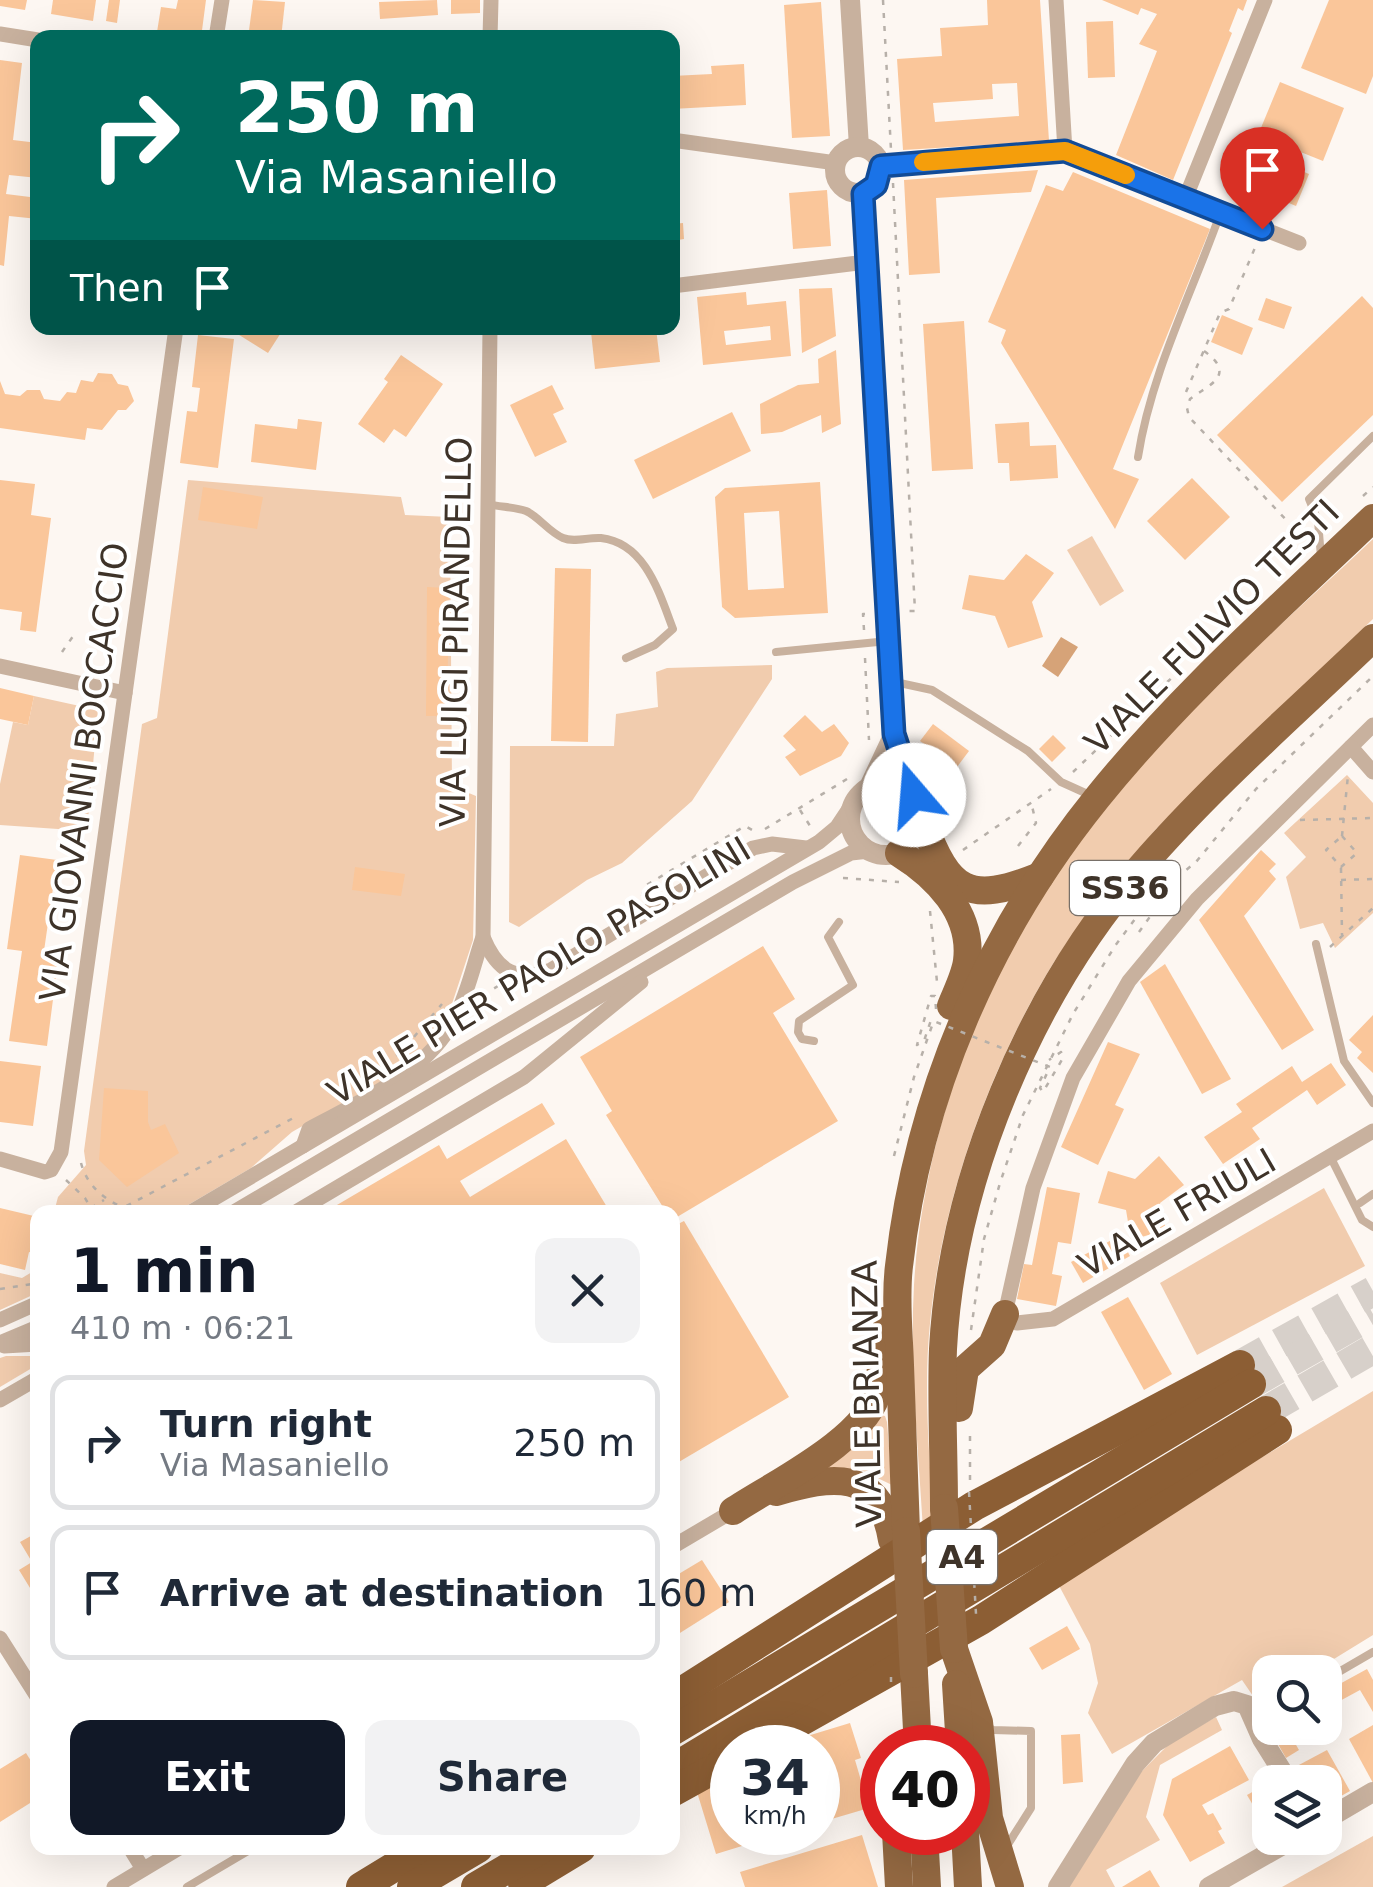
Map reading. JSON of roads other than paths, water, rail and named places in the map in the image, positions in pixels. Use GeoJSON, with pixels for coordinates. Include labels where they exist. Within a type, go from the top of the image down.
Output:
{"type":"FeatureCollection","features":[{"type":"Feature","properties":{"kind":"highway","name":"VIALE FULVIO TESTI"},"geometry":{"type":"LineString","coordinates":[[952,1045],[981,979],[1040,876],[1097,798],[1318,551],[1366,509]]}},
{"type":"Feature","properties":{"kind":"highway","name":"SS36"},"geometry":{"type":"LineString","coordinates":[[959,1725],[944,1508],[943,1350],[968,1201],[1003,1094],[1033,1030],[1105,913],[1175,831],[1373,638]]}},
{"type":"Feature","properties":{"kind":"highway"},"geometry":{"type":"LineString","coordinates":[[918,809],[933,876],[955,904],[965,936],[967,962],[944,1024],[952,1045]]}},
{"type":"Feature","properties":{"kind":"highway"},"geometry":{"type":"LineString","coordinates":[[899,854],[933,876],[974,890],[1006,890],[1040,876]]}},
{"type":"Feature","properties":{"kind":"highway","name":"VIALE BRIANZA"},"geometry":{"type":"LineString","coordinates":[[915,1725],[910,1676],[911,1620],[899,1536],[898,1268],[924,1132],[952,1045]]}},
{"type":"Feature","properties":{"kind":"highway"},"geometry":{"type":"LineString","coordinates":[[733,1511],[848,1434],[872,1409],[878,1391],[885,1290],[898,1268]]}},
{"type":"Feature","properties":{"kind":"highway"},"geometry":{"type":"LineString","coordinates":[[944,1508],[957,1439],[963,1375],[967,1366],[997,1340],[1005,1314]]}},
{"type":"Feature","properties":{"kind":"highway","name":"A4"},"geometry":{"type":"LineString","coordinates":[[680,1693],[974,1506],[1245,1374],[680,1726]]}},
{"type":"Feature","properties":{"kind":"highway","name":"A4"},"geometry":{"type":"LineString","coordinates":[[748,1725],[1272,1420],[981,1620],[793,1725]]}},
{"type":"Feature","properties":{"kind":"highway"},"geometry":{"type":"LineString","coordinates":[[733,1511],[772,1494],[832,1479],[856,1484],[874,1498],[899,1536]]}},
{"type":"Feature","properties":{"kind":"highway"},"geometry":{"type":"LineString","coordinates":[[954,1648],[979,1722],[989,1818],[1010,1887]]}},
{"type":"Feature","properties":{"kind":"highway"},"geometry":{"type":"LineString","coordinates":[[903,1725],[910,1676]]}},
{"type":"Feature","properties":{"kind":"highway","name":"A4"},"geometry":{"type":"LineString","coordinates":[[680,1764],[710,1747]]}},
{"type":"Feature","properties":{"kind":"highway"},"geometry":{"type":"LineString","coordinates":[[680,1788],[710,1771]]}},
{"type":"Feature","properties":{"kind":"highway"},"geometry":{"type":"LineString","coordinates":[[360,1887],[413,1855]]}},
{"type":"Feature","properties":{"kind":"highway"},"geometry":{"type":"LineString","coordinates":[[412,1887],[466,1855]]}},
{"type":"Feature","properties":{"kind":"highway"},"geometry":{"type":"LineString","coordinates":[[476,1887],[530,1855]]}},
{"type":"Feature","properties":{"kind":"highway"},"geometry":{"type":"LineString","coordinates":[[516,1887],[569,1855]]}},
{"type":"Feature","properties":{"kind":"highway"},"geometry":{"type":"LineString","coordinates":[[897,1855],[899,1887]]}},
{"type":"Feature","properties":{"kind":"highway"},"geometry":{"type":"LineString","coordinates":[[925,1855],[927,1887]]}},
{"type":"Feature","properties":{"kind":"highway"},"geometry":{"type":"LineString","coordinates":[[966,1855],[968,1887]]}},
{"type":"Feature","properties":{"kind":"street"},"geometry":{"type":"LineString","coordinates":[[217,30],[222,0]]}},
{"type":"Feature","properties":{"kind":"street"},"geometry":{"type":"LineString","coordinates":[[490,30],[491,0]]}},
{"type":"Feature","properties":{"kind":"street"},"geometry":{"type":"LineString","coordinates":[[850,0],[859,147]]}},
{"type":"Feature","properties":{"kind":"street"},"geometry":{"type":"LineString","coordinates":[[1056,0],[1065,151]]}},
{"type":"Feature","properties":{"kind":"street"},"geometry":{"type":"LineString","coordinates":[[1186,200],[1265,0]]}},
{"type":"Feature","properties":{"kind":"street"},"geometry":{"type":"LineString","coordinates":[[0,34],[30,39]]}},
{"type":"Feature","properties":{"kind":"street"},"geometry":{"type":"LineString","coordinates":[[680,141],[836,164]]}},
{"type":"Feature","properties":{"kind":"street"},"geometry":{"type":"LineString","coordinates":[[886,165],[876,185],[863,194],[847,191],[836,179],[836,164],[845,151],[859,147],[873,152],[886,165],[1065,151],[1299,243]]}},
{"type":"Feature","properties":{"kind":"street"},"geometry":{"type":"LineString","coordinates":[[863,194],[894,734],[918,809],[919,835],[899,854],[884,856],[858,843],[850,817],[864,779],[894,734]]}},
{"type":"Feature","properties":{"kind":"street"},"geometry":{"type":"LineString","coordinates":[[680,285],[866,262]]}},
{"type":"Feature","properties":{"kind":"street","name":"VIA GIOVANNI BOCCACCIO"},"geometry":{"type":"LineString","coordinates":[[0,1159],[45,1172],[52,1170],[61,1152],[175,335]]}},
{"type":"Feature","properties":{"kind":"street","name":"VIA LUIGI PIRANDELLO"},"geometry":{"type":"LineString","coordinates":[[484,937],[490,335]]}},
{"type":"Feature","properties":{"kind":"street"},"geometry":{"type":"LineString","coordinates":[[0,666],[125,693]]}},
{"type":"Feature","properties":{"kind":"street"},"geometry":{"type":"LineString","coordinates":[[1005,1314],[1033,1188],[1073,1078],[1129,982],[1196,899],[1356,753],[1373,725]]}},
{"type":"Feature","properties":{"kind":"street"},"geometry":{"type":"LineString","coordinates":[[1356,753],[1373,772]]}},
{"type":"Feature","properties":{"kind":"street"},"geometry":{"type":"LineString","coordinates":[[864,779],[893,783],[918,809]]}},
{"type":"Feature","properties":{"kind":"street","name":"VIALE PIER PAOLO PASOLINI"},"geometry":{"type":"LineString","coordinates":[[203,1205],[806,848],[837,826],[853,803]]}},
{"type":"Feature","properties":{"kind":"street","name":"VIALE PIER PAOLO PASOLINI"},"geometry":{"type":"LineString","coordinates":[[484,937],[498,964],[531,978],[551,970],[754,848],[772,844],[806,848]]}},
{"type":"Feature","properties":{"kind":"street","name":"VIALE PIER PAOLO PASOLINI"},"geometry":{"type":"LineString","coordinates":[[246,1205],[831,862],[851,852],[869,851]]}},
{"type":"Feature","properties":{"kind":"street","name":"VIALE PIER PAOLO PASOLINI"},"geometry":{"type":"LineString","coordinates":[[303,1146],[309,1130],[423,1060],[454,1021],[484,937]]}},
{"type":"Feature","properties":{"kind":"street","name":"VIALE PIER PAOLO PASOLINI"},"geometry":{"type":"LineString","coordinates":[[308,1205],[524,1077],[678,951]]}},
{"type":"Feature","properties":{"kind":"street","name":"VIALE FRIULI"},"geometry":{"type":"LineString","coordinates":[[1005,1314],[1017,1322],[1053,1319],[1373,1131]]}},
{"type":"Feature","properties":{"kind":"street"},"geometry":{"type":"LineString","coordinates":[[0,1320],[30,1307]]}},
{"type":"Feature","properties":{"kind":"street"},"geometry":{"type":"LineString","coordinates":[[0,1345],[30,1331]]}},
{"type":"Feature","properties":{"kind":"street"},"geometry":{"type":"LineString","coordinates":[[0,1345],[30,1344]]}},
{"type":"Feature","properties":{"kind":"street"},"geometry":{"type":"LineString","coordinates":[[0,1400],[30,1383]]}},
{"type":"Feature","properties":{"kind":"street"},"geometry":{"type":"LineString","coordinates":[[680,1543],[733,1511]]}},
{"type":"Feature","properties":{"kind":"street"},"geometry":{"type":"LineString","coordinates":[[0,1638],[30,1685]]}},
{"type":"Feature","properties":{"kind":"street"},"geometry":{"type":"LineString","coordinates":[[1058,1887],[1135,1764],[1154,1743],[1228,1702],[1252,1709]]}},
{"type":"Feature","properties":{"kind":"street"},"geometry":{"type":"LineString","coordinates":[[1342,1810],[1373,1792]]}},
{"type":"Feature","properties":{"kind":"street"},"geometry":{"type":"LineString","coordinates":[[134,1855],[143,1869]]}},
{"type":"Feature","properties":{"kind":"street"},"geometry":{"type":"LineString","coordinates":[[114,1887],[167,1855]]}},
{"type":"Feature","properties":{"kind":"street"},"geometry":{"type":"LineString","coordinates":[[1210,1887],[1266,1855]]}},
{"type":"Feature","properties":{"kind":"lane"},"geometry":{"type":"LineString","coordinates":[[1138,457],[1162,365],[1220,214]]}},
{"type":"Feature","properties":{"kind":"lane"},"geometry":{"type":"LineString","coordinates":[[1318,551],[1318,521],[1308,499],[1373,436]]}},
{"type":"Feature","properties":{"kind":"lane"},"geometry":{"type":"LineString","coordinates":[[488,504],[528,512],[567,540],[615,540],[638,555],[660,594],[672,629],[656,644],[626,658]]}},
{"type":"Feature","properties":{"kind":"lane"},"geometry":{"type":"LineString","coordinates":[[776,652],[888,641]]}},
{"type":"Feature","properties":{"kind":"lane"},"geometry":{"type":"LineString","coordinates":[[891,681],[932,690],[1028,751],[1061,782],[1097,798]]}},
{"type":"Feature","properties":{"kind":"lane"},"geometry":{"type":"LineString","coordinates":[[814,1041],[802,1039],[799,1021],[853,985],[828,937],[840,922]]}},
{"type":"Feature","properties":{"kind":"lane"},"geometry":{"type":"LineString","coordinates":[[1316,944],[1344,1061],[1373,1104]]}},
{"type":"Feature","properties":{"kind":"lane"},"geometry":{"type":"LineString","coordinates":[[1331,1158],[1362,1220],[1373,1226]]}},
{"type":"Feature","properties":{"kind":"lane"},"geometry":{"type":"LineString","coordinates":[[1360,1203],[1373,1194]]}},
{"type":"Feature","properties":{"kind":"lane"},"geometry":{"type":"LineString","coordinates":[[1342,1670],[1373,1652]]}},
{"type":"Feature","properties":{"kind":"lane"},"geometry":{"type":"LineString","coordinates":[[979,1722],[993,1730],[1031,1731],[1031,1808],[999,1856]]}},
{"type":"Feature","properties":{"kind":"lane"},"geometry":{"type":"LineString","coordinates":[[187,1887],[241,1855]]}},
{"type":"Feature","properties":{"kind":"tunnel"},"geometry":{"type":"LineString","coordinates":[[1240,1365],[1373,1291]]}},
{"type":"Feature","properties":{"kind":"tunnel"},"geometry":{"type":"LineString","coordinates":[[1251,1384],[1373,1314]]}},
{"type":"Feature","properties":{"kind":"tunnel"},"geometry":{"type":"LineString","coordinates":[[1266,1411],[1373,1349]]}}]}
